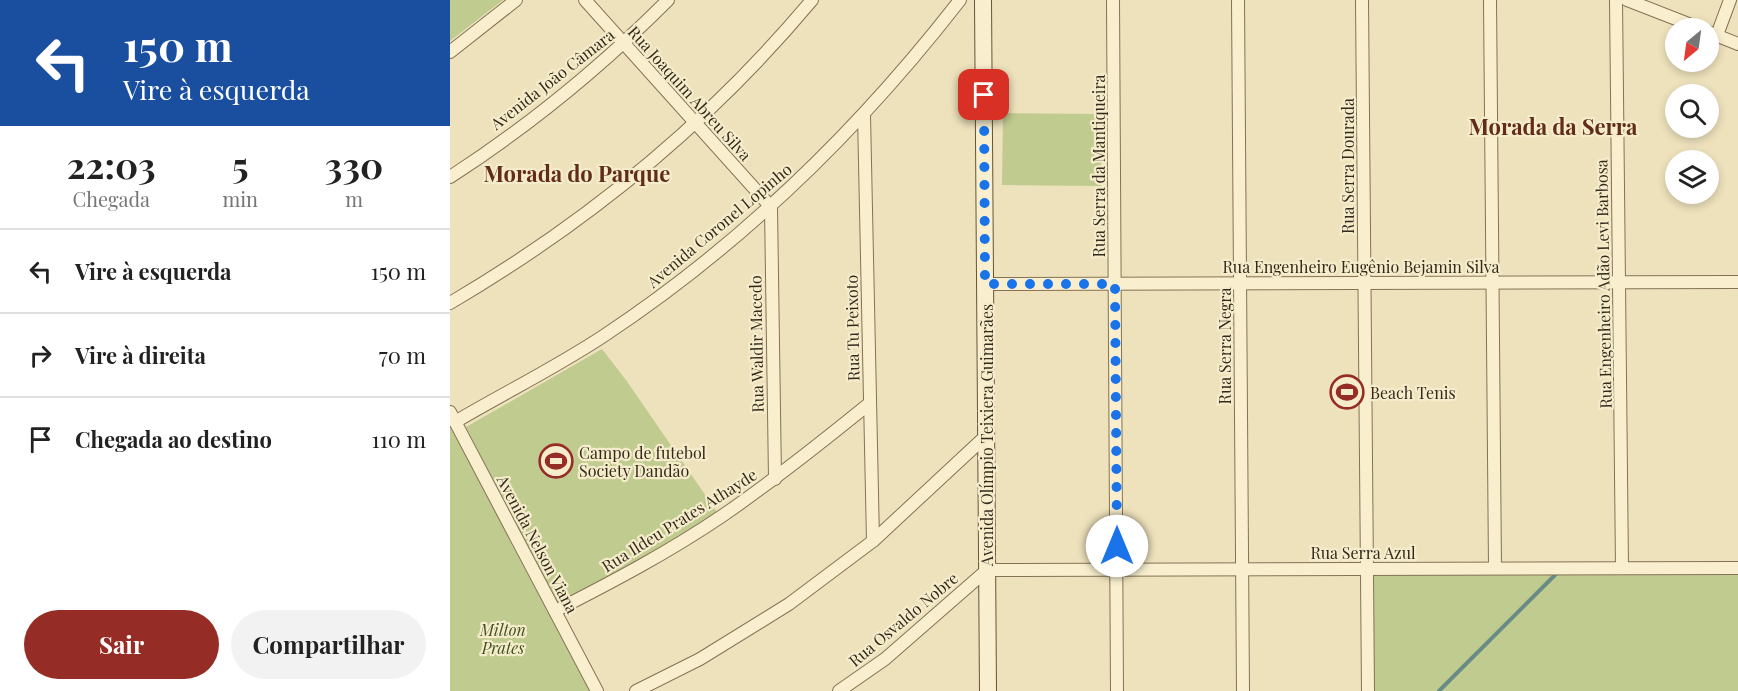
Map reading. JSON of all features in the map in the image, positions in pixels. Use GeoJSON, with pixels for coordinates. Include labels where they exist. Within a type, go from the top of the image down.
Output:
{"type":"FeatureCollection","features":[{"type":"Feature","properties":{"kind":"street"},"geometry":{"type":"LineString","coordinates":[[450,52],[516,0]]}},
{"type":"Feature","properties":{"kind":"street","name":"Rua Joaquim Abreu Silva"},"geometry":{"type":"LineString","coordinates":[[585,0],[771,207]]}},
{"type":"Feature","properties":{"kind":"street","name":"Avenida João Câmara"},"geometry":{"type":"LineString","coordinates":[[450,177],[541,113],[624,44],[668,0]]}},
{"type":"Feature","properties":{"kind":"street"},"geometry":{"type":"LineString","coordinates":[[450,303],[510,268],[606,200],[696,123],[778,40],[812,0]]}},
{"type":"Feature","properties":{"kind":"street","name":"Avenida Coronel Lopinho"},"geometry":{"type":"LineString","coordinates":[[453,417],[603,336],[661,296],[717,253],[771,207],[864,115],[925,45],[960,0]]}},
{"type":"Feature","properties":{"kind":"street","name":"Avenida Olímpio Teixiera Guimarães"},"geometry":{"type":"LineString","coordinates":[[983,0],[988,691]]}},
{"type":"Feature","properties":{"kind":"street","name":"Rua Serra da Mantiqueira"},"geometry":{"type":"LineString","coordinates":[[1113,0],[1117,691]]}},
{"type":"Feature","properties":{"kind":"street","name":"Rua Serra Negra"},"geometry":{"type":"LineString","coordinates":[[1238,0],[1243,691]]}},
{"type":"Feature","properties":{"kind":"street","name":"Rua Serra Dourada"},"geometry":{"type":"LineString","coordinates":[[1362,0],[1368,691]]}},
{"type":"Feature","properties":{"kind":"street"},"geometry":{"type":"LineString","coordinates":[[1490,0],[1495,568]]}},
{"type":"Feature","properties":{"kind":"street","name":"Rua Engenheiro Adão Levi Barbosa"},"geometry":{"type":"LineString","coordinates":[[1616,0],[1622,568]]}},
{"type":"Feature","properties":{"kind":"street"},"geometry":{"type":"LineString","coordinates":[[1626,0],[1674,18]]}},
{"type":"Feature","properties":{"kind":"street"},"geometry":{"type":"LineString","coordinates":[[1719,22],[1730,0]]}},
{"type":"Feature","properties":{"kind":"street"},"geometry":{"type":"LineString","coordinates":[[1719,36],[1738,44]]}},
{"type":"Feature","properties":{"kind":"street","name":"Rua Tu Peixoto"},"geometry":{"type":"LineString","coordinates":[[864,115],[873,541]]}},
{"type":"Feature","properties":{"kind":"street","name":"Rua Waldir Macedo"},"geometry":{"type":"LineString","coordinates":[[771,207],[775,479]]}},
{"type":"Feature","properties":{"kind":"street","name":"Rua Engenheiro Eugênio Bejamin Silva"},"geometry":{"type":"LineString","coordinates":[[985,284],[1738,282]]}},
{"type":"Feature","properties":{"kind":"street","name":"Rua Ildeu Prates Athayde"},"geometry":{"type":"LineString","coordinates":[[555,611],[636,569],[720,518],[775,479],[870,403]]}},
{"type":"Feature","properties":{"kind":"street","name":"Avenida Nelson Viana"},"geometry":{"type":"LineString","coordinates":[[453,417],[597,691]]}},
{"type":"Feature","properties":{"kind":"street"},"geometry":{"type":"LineString","coordinates":[[636,691],[700,659],[789,604],[873,541],[986,436]]}},
{"type":"Feature","properties":{"kind":"street","name":"Rua Serra Azul"},"geometry":{"type":"LineString","coordinates":[[987,570],[1738,568]]}},
{"type":"Feature","properties":{"kind":"street","name":"Rua Osvaldo Nobre"},"geometry":{"type":"LineString","coordinates":[[839,691],[885,659],[987,570]]}},
{"type":"Feature","properties":{"kind":"green space"},"geometry":{"type":"Polygon","coordinates":[[[450,0],[503,0],[450,41],[450,0]]]}},
{"type":"Feature","properties":{"kind":"green space"},"geometry":{"type":"Polygon","coordinates":[[[1003,113],[1101,114],[1101,186],[1002,185],[1003,113]]]}},
{"type":"Feature","properties":{"kind":"green space"},"geometry":{"type":"Polygon","coordinates":[[[602,349],[717,512],[635,565],[558,606],[466,427],[602,349]]]}},
{"type":"Feature","properties":{"kind":"green space","name":"Milton Prates"},"geometry":{"type":"Polygon","coordinates":[[[450,427],[591,691],[450,691],[450,427]]]}},
{"type":"Feature","properties":{"kind":"green space"},"geometry":{"type":"Polygon","coordinates":[[[1738,568],[1738,691],[1368,691],[1366,569],[1738,568]]]}},
{"type":"Feature","properties":{"kind":"waterway"},"geometry":{"type":"LineString","coordinates":[[1439,691],[1559,571]]}},
{"type":"Feature","properties":{"kind":"place","name":"Beach Tenis"},"geometry":{"type":"Point","coordinates":[1347,392]}},
{"type":"Feature","properties":{"kind":"place","name":"Campo de futebol Society Dandão"},"geometry":{"type":"Point","coordinates":[556,461]}},
{"type":"Feature","properties":{"kind":"district","name":"Morada da Serra"},"geometry":{"type":"Point","coordinates":[1553,126]}},
{"type":"Feature","properties":{"kind":"district","name":"Morada do Parque"},"geometry":{"type":"Point","coordinates":[577,173]}},
{"type":"Feature","properties":{"kind":"route"},"geometry":{"type":"LineString","coordinates":[[984,95],[985,284],[1115,284],[1117,546]]}}]}
